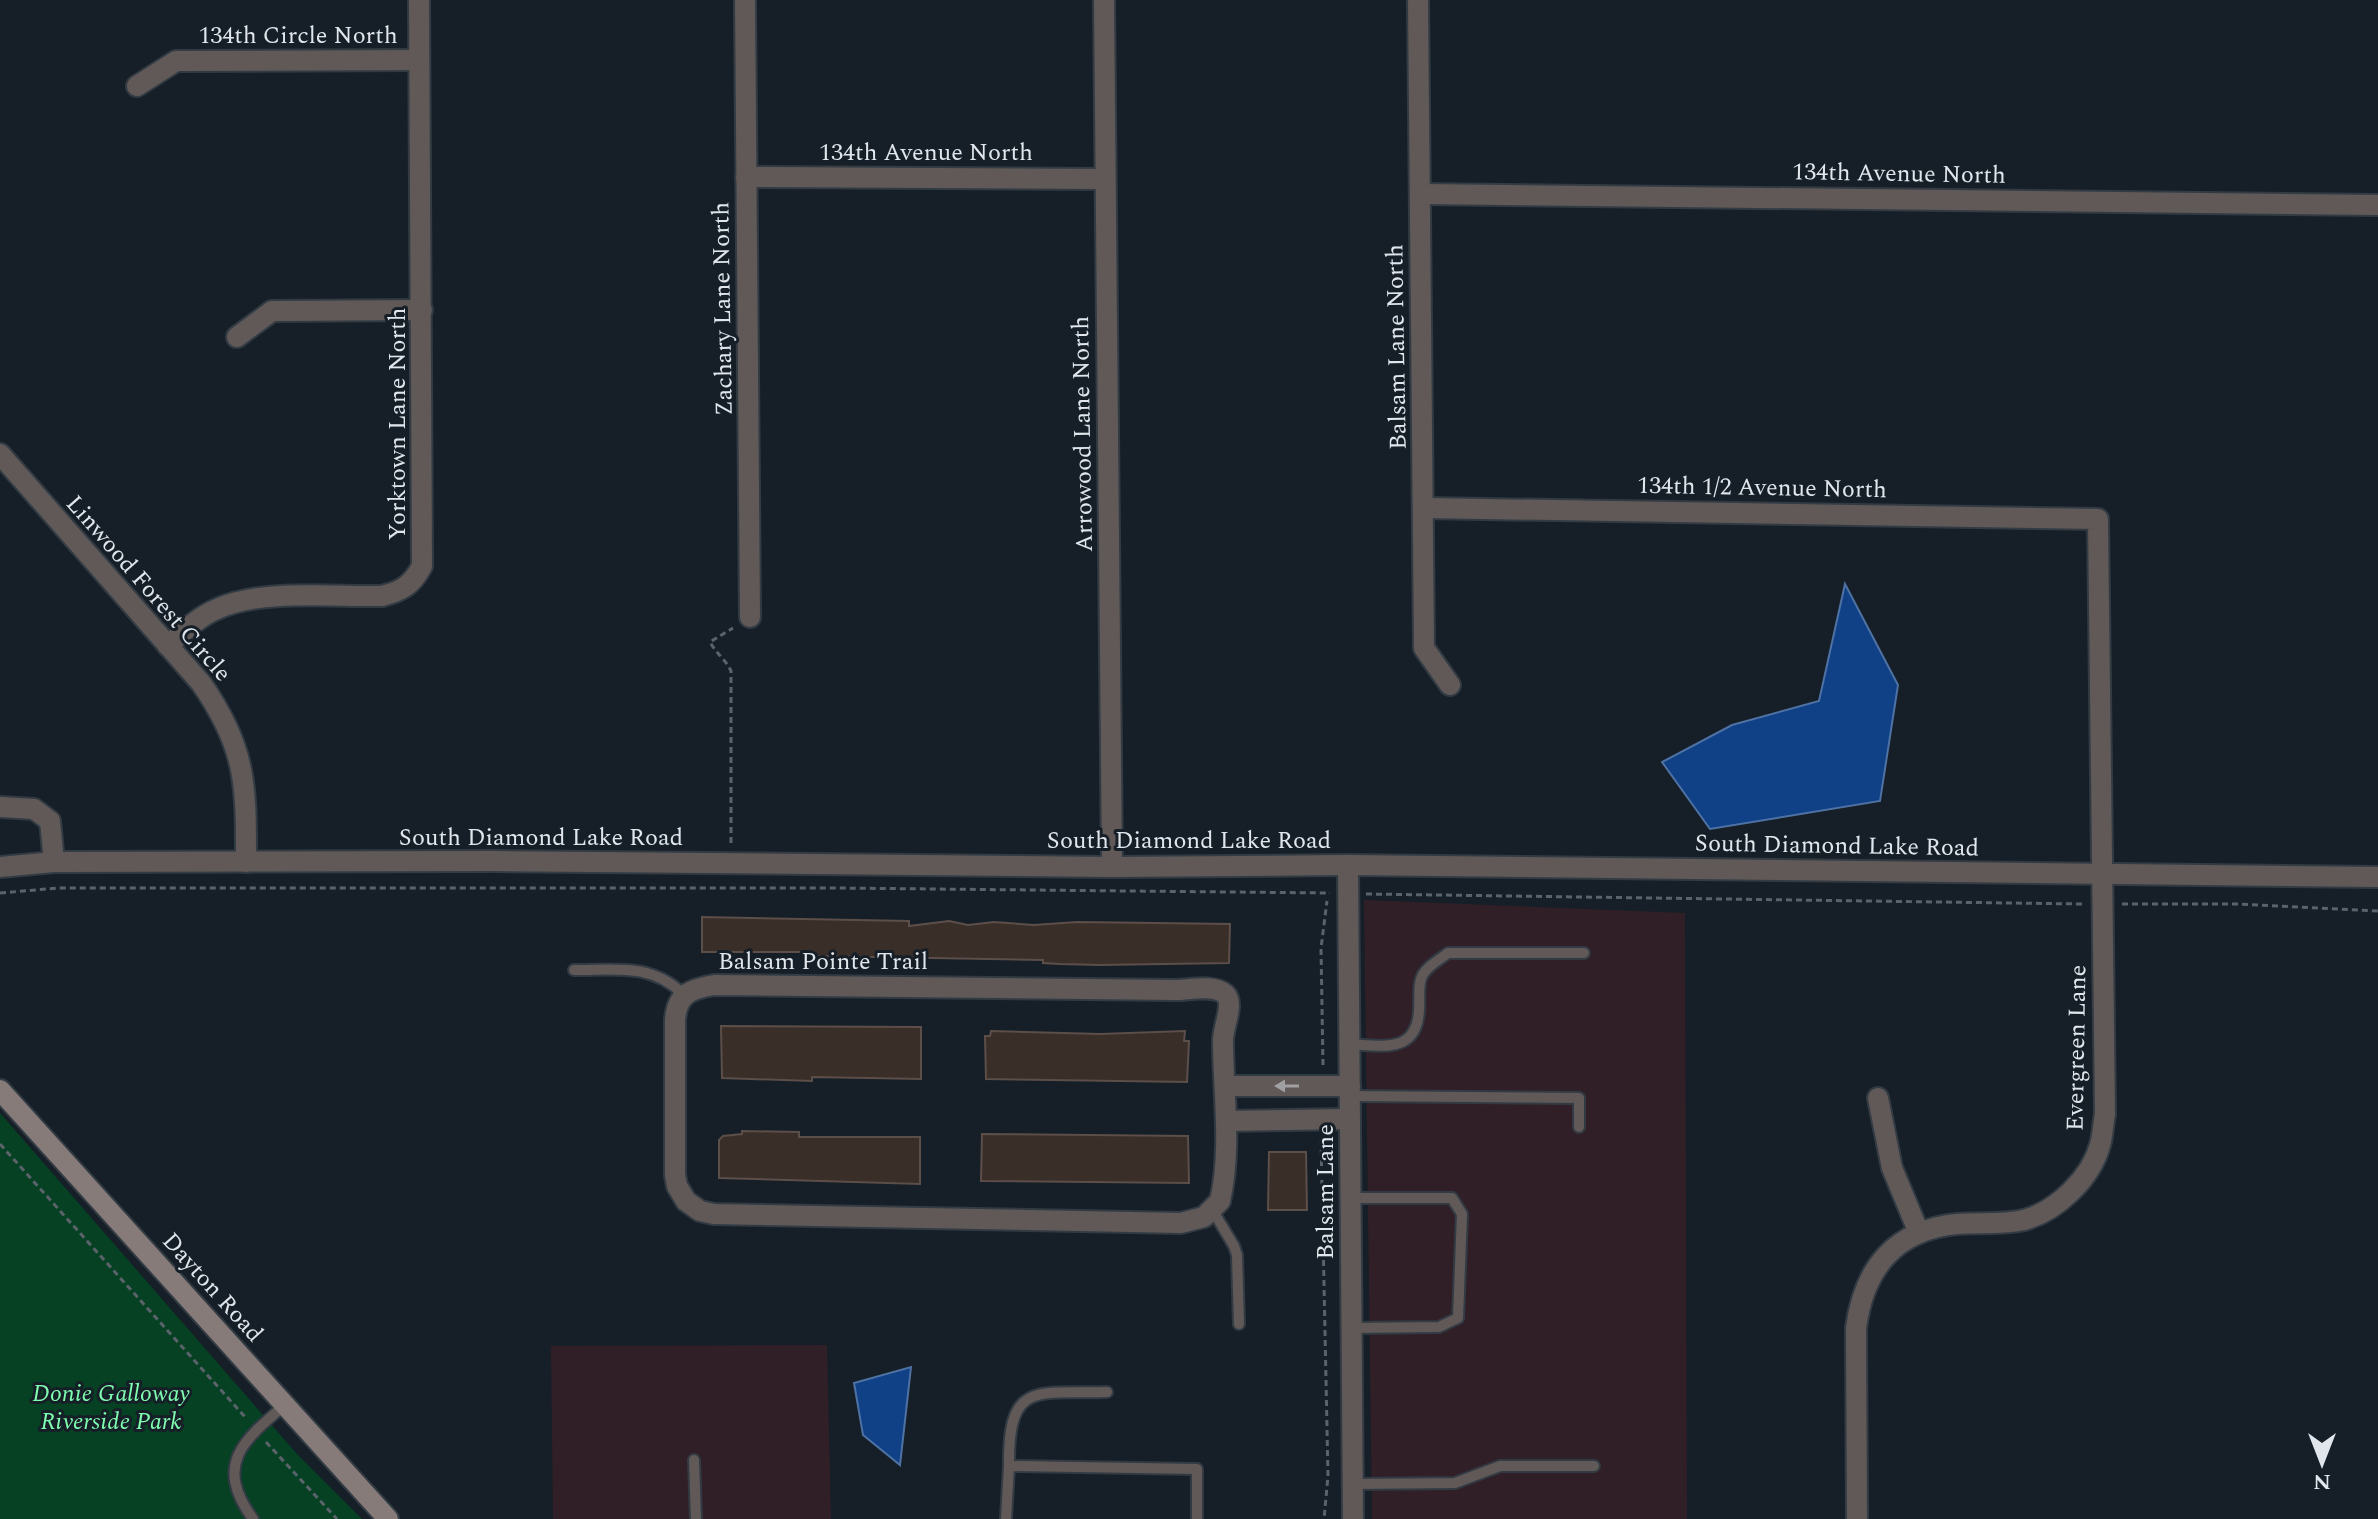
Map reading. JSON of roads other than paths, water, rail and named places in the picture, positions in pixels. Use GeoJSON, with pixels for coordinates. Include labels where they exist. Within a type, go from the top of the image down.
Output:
{"type":"FeatureCollection","features":[{"type":"Feature","properties":{"kind":"main road","name":"Dayton Road"},"geometry":{"type":"LineString","coordinates":[[0,1090],[388,1519]]}},
{"type":"Feature","properties":{"kind":"street","name":"Yorktown Lane North"},"geometry":{"type":"LineString","coordinates":[[168,646],[189,626],[215,609],[244,599],[382,596],[400,592],[414,581],[422,566],[419,0]]}},
{"type":"Feature","properties":{"kind":"street","name":"Zachary Lane North"},"geometry":{"type":"LineString","coordinates":[[745,0],[750,617]]}},
{"type":"Feature","properties":{"kind":"street","name":"Arrowood Lane North"},"geometry":{"type":"LineString","coordinates":[[1104,0],[1112,867]]}},
{"type":"Feature","properties":{"kind":"street","name":"Balsam Lane North"},"geometry":{"type":"LineString","coordinates":[[1418,0],[1424,648],[1450,685]]}},
{"type":"Feature","properties":{"kind":"street","name":"134th Circle North"},"geometry":{"type":"LineString","coordinates":[[137,86],[176,61],[419,60]]}},
{"type":"Feature","properties":{"kind":"street","name":"134th Avenue North"},"geometry":{"type":"LineString","coordinates":[[746,177],[1105,179]]}},
{"type":"Feature","properties":{"kind":"street","name":"134th Avenue North"},"geometry":{"type":"LineString","coordinates":[[1420,194],[2378,205]]}},
{"type":"Feature","properties":{"kind":"street"},"geometry":{"type":"LineString","coordinates":[[237,337],[272,311],[422,310]]}},
{"type":"Feature","properties":{"kind":"street","name":"Linwood Forest Circle"},"geometry":{"type":"LineString","coordinates":[[0,454],[213,701],[233,738],[242,770],[246,801],[246,862]]}},
{"type":"Feature","properties":{"kind":"street","name":"134th 1/2 Avenue North"},"geometry":{"type":"LineString","coordinates":[[1425,508],[2098,519]]}},
{"type":"Feature","properties":{"kind":"street","name":"Evergreen Lane"},"geometry":{"type":"LineString","coordinates":[[1857,1519],[1856,1328],[1859,1301],[1870,1275],[1887,1254],[1908,1237],[1934,1227],[1999,1224],[2027,1219],[2053,1207],[2074,1188],[2091,1165],[2100,1145],[2105,1114],[2098,519]]}},
{"type":"Feature","properties":{"kind":"street"},"geometry":{"type":"LineString","coordinates":[[0,807],[34,809],[50,821],[54,862]]}},
{"type":"Feature","properties":{"kind":"street","name":"South Diamond Lake Road"},"geometry":{"type":"LineString","coordinates":[[0,867],[54,862],[1112,867],[1348,865],[2378,877]]}},
{"type":"Feature","properties":{"kind":"street","name":"Balsam Lane"},"geometry":{"type":"LineString","coordinates":[[1348,865],[1353,1519]]}},
{"type":"Feature","properties":{"kind":"street","name":"Balsam Pointe Trail"},"geometry":{"type":"LineString","coordinates":[[683,994],[714,985],[1216,989],[1227,996],[1230,1004],[1224,1024],[1226,1121],[1222,1193],[1213,1211]]}},
{"type":"Feature","properties":{"kind":"street"},"geometry":{"type":"LineString","coordinates":[[683,994],[675,1020],[674,1167],[681,1193],[700,1211],[1181,1223],[1213,1211]]}},
{"type":"Feature","properties":{"kind":"street"},"geometry":{"type":"LineString","coordinates":[[1225,1086],[1323,1086],[1350,1091]]}},
{"type":"Feature","properties":{"kind":"street"},"geometry":{"type":"LineString","coordinates":[[1878,1098],[1892,1168],[1919,1233]]}},
{"type":"Feature","properties":{"kind":"street"},"geometry":{"type":"LineString","coordinates":[[1226,1121],[1350,1119]]}},
{"type":"Feature","properties":{"kind":"lane"},"geometry":{"type":"LineString","coordinates":[[1349,1044],[1390,1047],[1409,1039],[1418,1026],[1421,978],[1432,964],[1448,953],[1584,953]]}},
{"type":"Feature","properties":{"kind":"lane"},"geometry":{"type":"LineString","coordinates":[[574,970],[646,972],[666,979],[683,994]]}},
{"type":"Feature","properties":{"kind":"lane"},"geometry":{"type":"LineString","coordinates":[[1350,1091],[1579,1098],[1579,1127]]}},
{"type":"Feature","properties":{"kind":"lane"},"geometry":{"type":"LineString","coordinates":[[1350,1198],[1452,1198],[1462,1214],[1458,1318],[1439,1327],[1352,1328]]}},
{"type":"Feature","properties":{"kind":"lane"},"geometry":{"type":"LineString","coordinates":[[1213,1211],[1237,1255],[1239,1324]]}},
{"type":"Feature","properties":{"kind":"lane"},"geometry":{"type":"LineString","coordinates":[[1006,1519],[1009,1435],[1013,1416],[1022,1401],[1034,1394],[1107,1392]]}},
{"type":"Feature","properties":{"kind":"lane"},"geometry":{"type":"LineString","coordinates":[[253,1519],[238,1496],[234,1472],[239,1450],[255,1430],[285,1405]]}},
{"type":"Feature","properties":{"kind":"lane"},"geometry":{"type":"LineString","coordinates":[[694,1460],[696,1519]]}},
{"type":"Feature","properties":{"kind":"lane"},"geometry":{"type":"LineString","coordinates":[[1009,1466],[1197,1469],[1197,1519]]}},
{"type":"Feature","properties":{"kind":"lane"},"geometry":{"type":"LineString","coordinates":[[1354,1484],[1455,1483],[1500,1466],[1594,1466]]}},
{"type":"Feature","properties":{"kind":"water"},"geometry":{"type":"Polygon","coordinates":[[[1845,584],[1898,685],[1880,801],[1710,829],[1662,762],[1732,725],[1819,701],[1845,584]]]}},
{"type":"Feature","properties":{"kind":"water"},"geometry":{"type":"Polygon","coordinates":[[[911,1367],[900,1465],[863,1435],[854,1383],[911,1367]]]}},
{"type":"Feature","properties":{"kind":"park label","name":"Donie Galloway Riverside Park"},"geometry":{"type":"Point","coordinates":[111,1407]}}]}
